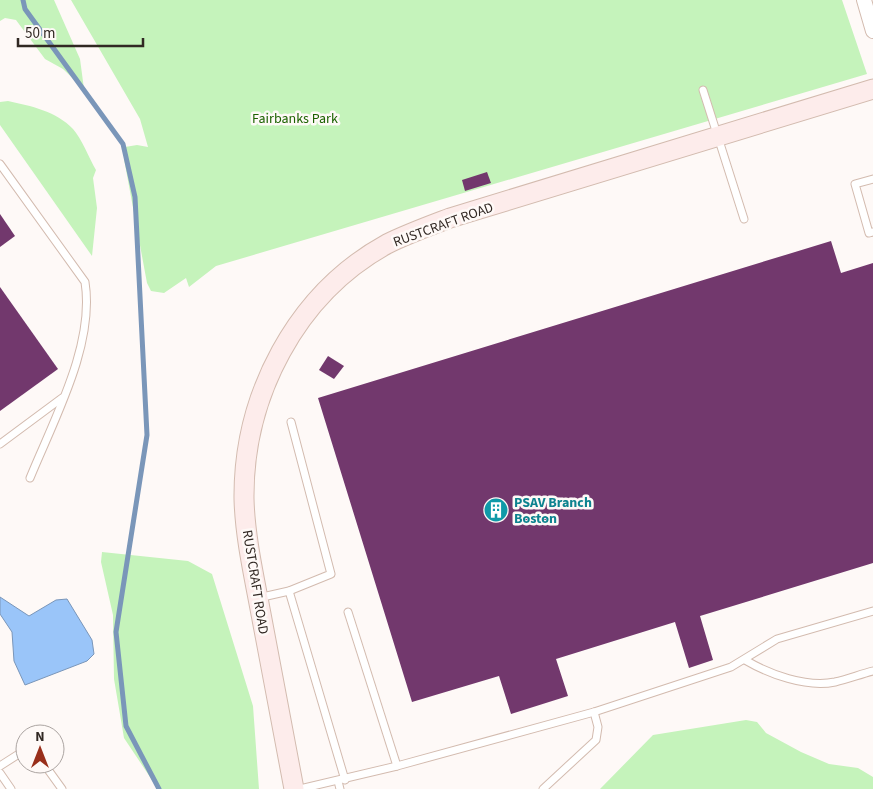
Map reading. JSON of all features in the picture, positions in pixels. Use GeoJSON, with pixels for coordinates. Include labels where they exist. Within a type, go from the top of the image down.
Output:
{"type":"FeatureCollection","features":[{"type":"Feature","properties":{"kind":"main road","name":"RUSTCRAFT ROAD"},"geometry":{"type":"LineString","coordinates":[[294,789],[258,598],[244,500],[248,447],[262,390],[292,333],[328,290],[366,258],[387,245],[416,232],[450,218],[873,89]]}},
{"type":"Feature","properties":{"kind":"street"},"geometry":{"type":"LineString","coordinates":[[864,0],[873,31]]}},
{"type":"Feature","properties":{"kind":"lane"},"geometry":{"type":"LineString","coordinates":[[703,90],[744,219]]}},
{"type":"Feature","properties":{"kind":"lane"},"geometry":{"type":"LineString","coordinates":[[0,164],[85,282],[88,303],[81,348],[63,398],[30,478]]}},
{"type":"Feature","properties":{"kind":"lane"},"geometry":{"type":"LineString","coordinates":[[873,179],[855,184],[869,233],[873,232]]}},
{"type":"Feature","properties":{"kind":"lane"},"geometry":{"type":"LineString","coordinates":[[0,444],[63,398]]}},
{"type":"Feature","properties":{"kind":"lane"},"geometry":{"type":"LineString","coordinates":[[258,598],[289,591],[331,574],[291,422]]}},
{"type":"Feature","properties":{"kind":"lane"},"geometry":{"type":"LineString","coordinates":[[289,591],[341,784]]}},
{"type":"Feature","properties":{"kind":"lane"},"geometry":{"type":"LineString","coordinates":[[300,789],[341,784],[397,766],[594,712],[710,676],[745,660],[777,639],[873,611]]}},
{"type":"Feature","properties":{"kind":"lane"},"geometry":{"type":"LineString","coordinates":[[348,612],[397,766]]}},
{"type":"Feature","properties":{"kind":"lane"},"geometry":{"type":"LineString","coordinates":[[745,660],[762,670],[796,681],[833,682],[873,670]]}},
{"type":"Feature","properties":{"kind":"lane"},"geometry":{"type":"LineString","coordinates":[[543,789],[596,740],[598,727],[594,712]]}},
{"type":"Feature","properties":{"kind":"lane"},"geometry":{"type":"LineString","coordinates":[[0,766],[15,756]]}},
{"type":"Feature","properties":{"kind":"lane"},"geometry":{"type":"LineString","coordinates":[[0,773],[11,789]]}},
{"type":"Feature","properties":{"kind":"lane"},"geometry":{"type":"LineString","coordinates":[[51,774],[62,789]]}},
{"type":"Feature","properties":{"kind":"green space"},"geometry":{"type":"Polygon","coordinates":[[[0,0],[54,0],[80,59],[84,89],[63,69],[45,59],[16,20],[5,18],[0,21],[0,0]]]}},
{"type":"Feature","properties":{"kind":"green space","name":"Fairbanks Park"},"geometry":{"type":"Polygon","coordinates":[[[71,0],[842,0],[867,74],[216,266],[189,287],[186,278],[164,293],[151,291],[147,283],[124,159],[125,147],[137,145],[148,147],[140,119],[71,0]]]}},
{"type":"Feature","properties":{"kind":"green space"},"geometry":{"type":"Polygon","coordinates":[[[8,101],[34,107],[59,118],[73,129],[82,143],[96,170],[93,178],[97,208],[92,256],[0,125],[0,102],[8,101]]]}},
{"type":"Feature","properties":{"kind":"green space"},"geometry":{"type":"Polygon","coordinates":[[[102,552],[188,561],[212,574],[253,706],[259,789],[158,789],[124,738],[114,679],[113,615],[101,562],[102,552]]]}},
{"type":"Feature","properties":{"kind":"green space"},"geometry":{"type":"Polygon","coordinates":[[[746,720],[757,722],[766,733],[801,752],[829,764],[858,768],[873,777],[873,789],[600,789],[653,735],[746,720]]]}},
{"type":"Feature","properties":{"kind":"water"},"geometry":{"type":"Polygon","coordinates":[[[0,597],[29,616],[56,600],[67,599],[92,640],[94,654],[87,661],[25,685],[14,661],[12,632],[0,614],[0,597]]]}},
{"type":"Feature","properties":{"kind":"building"},"geometry":{"type":"Polygon","coordinates":[[[487,172],[491,183],[465,191],[462,180],[487,172]]]}},
{"type":"Feature","properties":{"kind":"building"},"geometry":{"type":"Polygon","coordinates":[[[0,214],[15,236],[0,247],[0,214]]]}},
{"type":"Feature","properties":{"kind":"building"},"geometry":{"type":"Polygon","coordinates":[[[831,241],[841,273],[873,263],[873,563],[700,616],[713,660],[689,668],[675,622],[556,659],[568,696],[511,714],[499,676],[412,702],[318,398],[831,241]]]}},
{"type":"Feature","properties":{"kind":"building"},"geometry":{"type":"Polygon","coordinates":[[[0,287],[58,369],[0,411],[0,287]]]}},
{"type":"Feature","properties":{"kind":"building"},"geometry":{"type":"Polygon","coordinates":[[[328,356],[344,366],[334,379],[319,370],[328,356]]]}},
{"type":"Feature","properties":{"kind":"waterway"},"geometry":{"type":"LineString","coordinates":[[23,0],[25,9],[123,144],[135,197],[147,435],[116,632],[126,726],[159,789]]}},
{"type":"Feature","properties":{"kind":"place","name":"PSAV Branch Boston"},"geometry":{"type":"Point","coordinates":[496,510]}}]}
